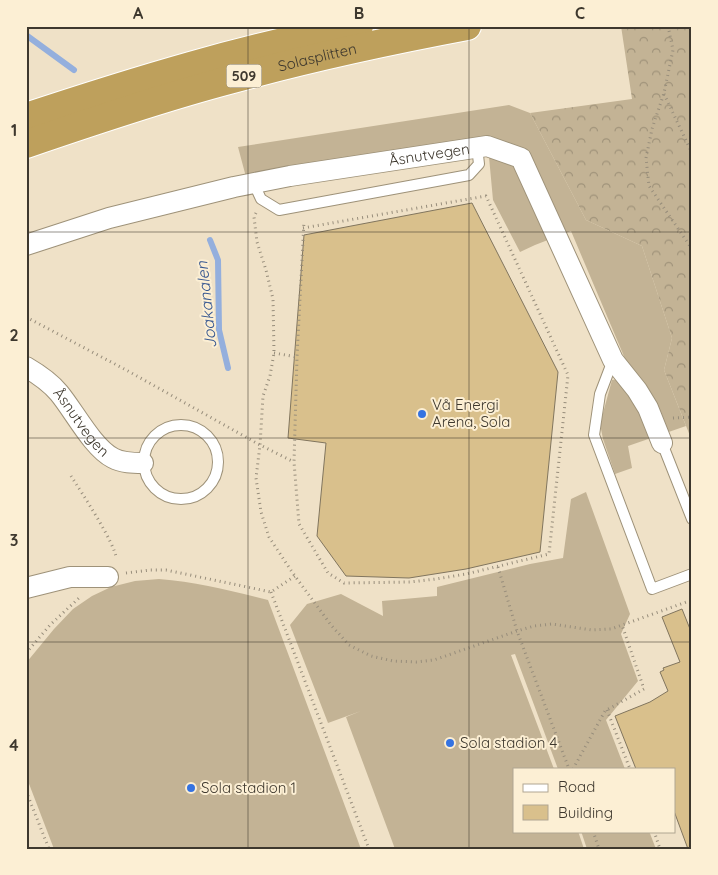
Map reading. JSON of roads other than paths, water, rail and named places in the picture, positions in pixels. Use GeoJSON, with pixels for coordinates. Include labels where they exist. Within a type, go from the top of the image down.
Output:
{"type":"FeatureCollection","features":[{"type":"Feature","properties":{"kind":"highway","name":"Solasplitten"},"geometry":{"type":"LineString","coordinates":[[26,117],[224,56],[359,26]]}},
{"type":"Feature","properties":{"kind":"highway","name":"Solasplitten"},"geometry":{"type":"LineString","coordinates":[[26,144],[91,122],[230,80],[336,54],[467,26]]}},
{"type":"Feature","properties":{"kind":"street","name":"Åsnutvegen"},"geometry":{"type":"LineString","coordinates":[[26,245],[109,218],[257,191],[300,175],[487,146],[521,158],[614,360],[648,408],[662,443]]}},
{"type":"Feature","properties":{"kind":"street","name":"Åsnutvegen"},"geometry":{"type":"LineString","coordinates":[[26,367],[44,378],[58,392],[97,444],[106,453],[115,459],[143,464]]}},
{"type":"Feature","properties":{"kind":"street"},"geometry":{"type":"LineString","coordinates":[[26,588],[70,577],[108,577]]}},
{"type":"Feature","properties":{"kind":"lane"},"geometry":{"type":"LineString","coordinates":[[257,191],[278,210],[469,175],[479,164],[478,147]]}},
{"type":"Feature","properties":{"kind":"lane"},"geometry":{"type":"LineString","coordinates":[[614,360],[600,394],[594,435],[652,590],[692,574]]}},
{"type":"Feature","properties":{"kind":"lane"},"geometry":{"type":"LineString","coordinates":[[182,425],[204,432],[212,442],[217,453],[218,465],[215,477],[208,487],[198,495],[186,499],[162,494],[152,486],[146,476],[143,464],[145,451],[150,441],[159,432],[170,426],[182,425]]}},
{"type":"Feature","properties":{"kind":"lane"},"geometry":{"type":"LineString","coordinates":[[662,443],[692,519]]}},
{"type":"Feature","properties":{"kind":"waterway","name":"Joakanalen"},"geometry":{"type":"LineString","coordinates":[[26,35],[74,70]]}},
{"type":"Feature","properties":{"kind":"waterway","name":"Joakanalen"},"geometry":{"type":"LineString","coordinates":[[210,240],[218,260],[219,330],[228,368]]}},
{"type":"Feature","properties":{"kind":"place","name":"Vå Energi Arena, Sola"},"geometry":{"type":"Point","coordinates":[422,414]}},
{"type":"Feature","properties":{"kind":"place","name":"Sola stadion 4"},"geometry":{"type":"Point","coordinates":[450,743]}},
{"type":"Feature","properties":{"kind":"place","name":"Sola stadion 1"},"geometry":{"type":"Point","coordinates":[191,788]}}]}
